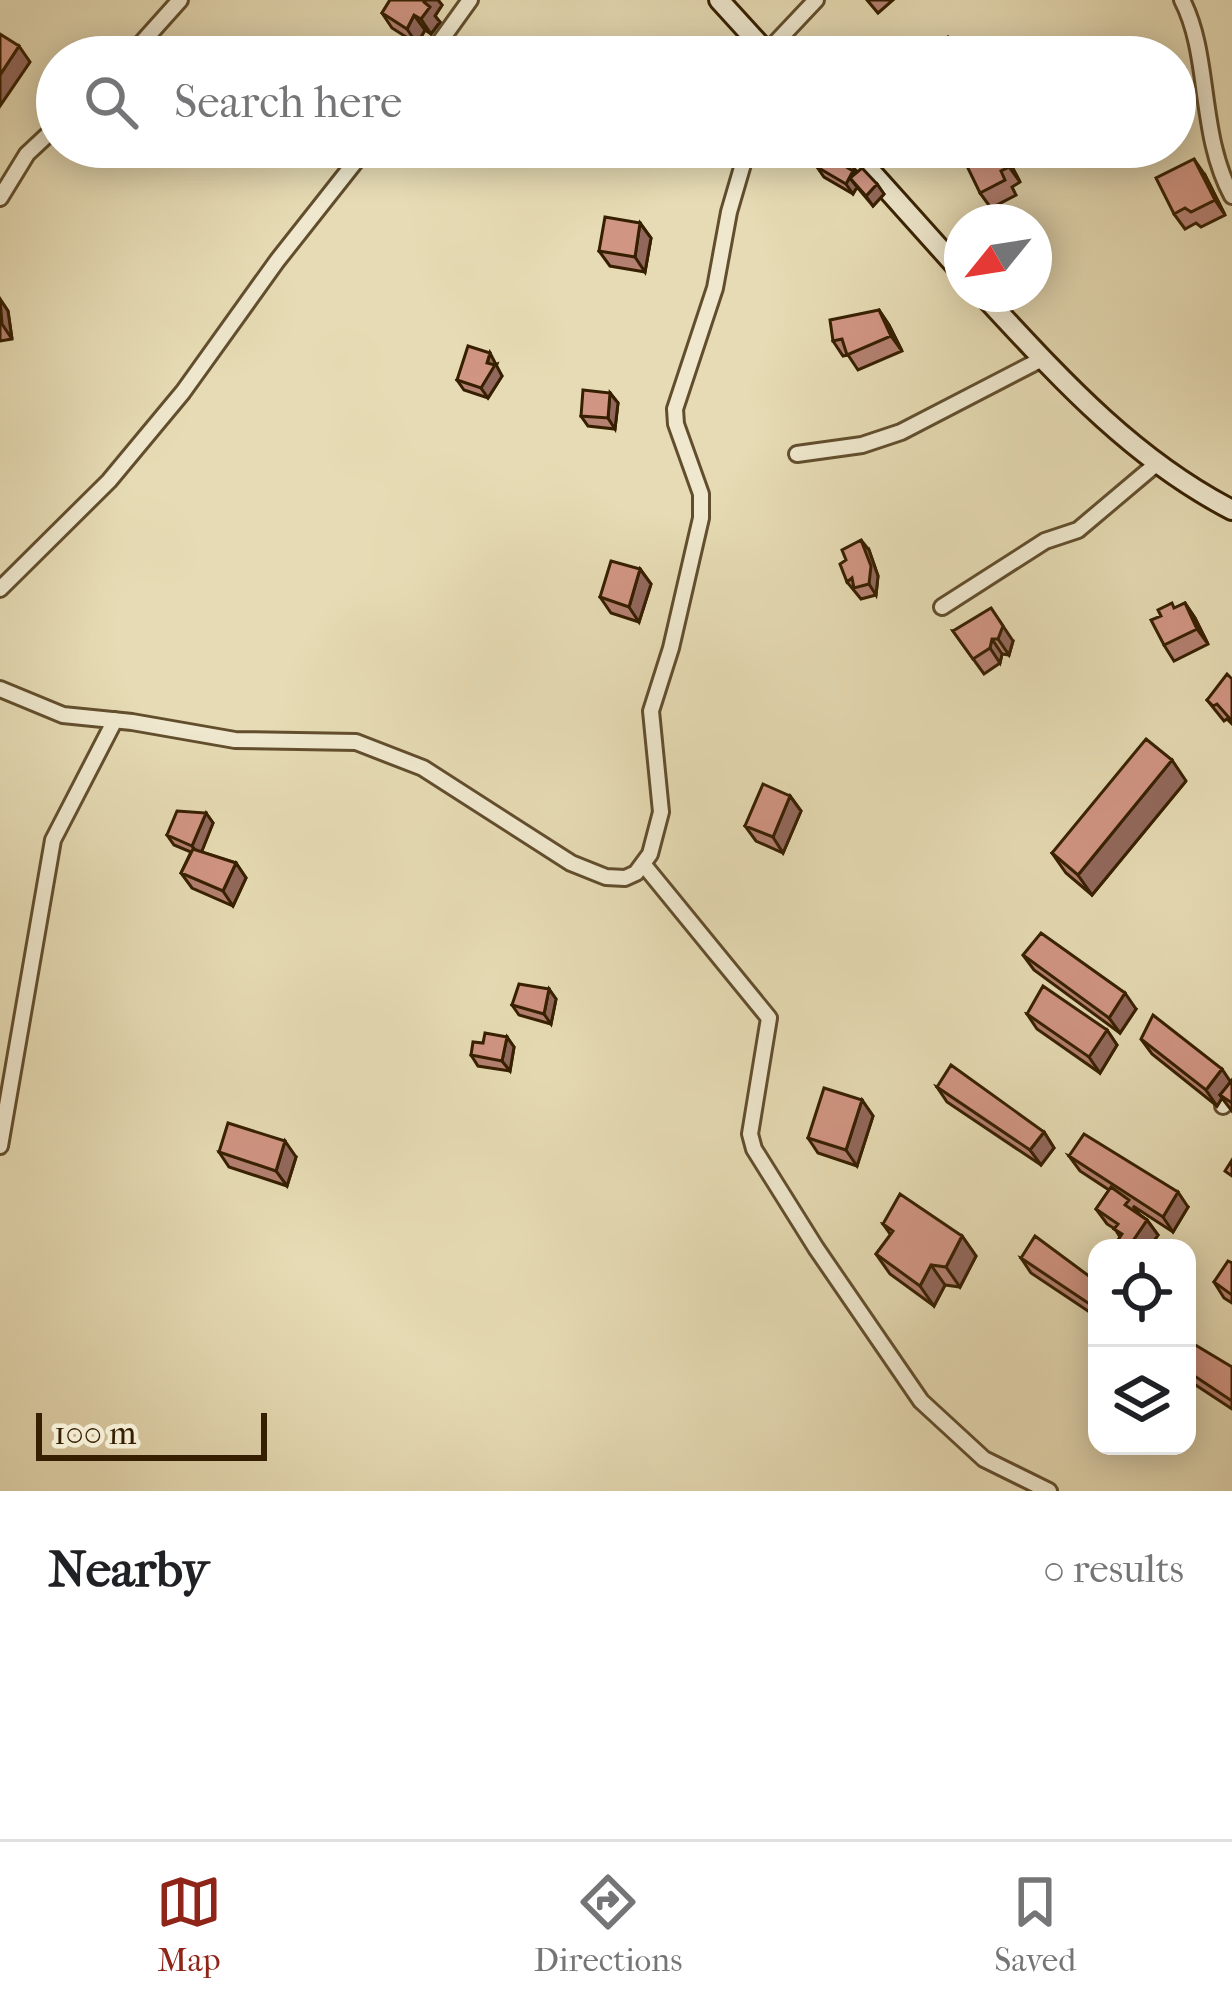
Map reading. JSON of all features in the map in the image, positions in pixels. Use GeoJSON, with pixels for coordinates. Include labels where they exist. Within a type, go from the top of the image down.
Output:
{"type":"FeatureCollection","features":[{"type":"Feature","properties":{"kind":"main road"},"geometry":{"type":"LineString","coordinates":[[719,0],[752,36]]}},
{"type":"Feature","properties":{"kind":"main road"},"geometry":{"type":"LineString","coordinates":[[868,168],[944,253]]}},
{"type":"Feature","properties":{"kind":"main road"},"geometry":{"type":"LineString","coordinates":[[999,312],[1105,422],[1155,465],[1232,510]]}},
{"type":"Feature","properties":{"kind":"street"},"geometry":{"type":"LineString","coordinates":[[148,36],[180,0]]}},
{"type":"Feature","properties":{"kind":"street"},"geometry":{"type":"LineString","coordinates":[[444,36],[470,0]]}},
{"type":"Feature","properties":{"kind":"street"},"geometry":{"type":"LineString","coordinates":[[785,36],[816,0]]}},
{"type":"Feature","properties":{"kind":"street"},"geometry":{"type":"LineString","coordinates":[[1182,0],[1194,36]]}},
{"type":"Feature","properties":{"kind":"street"},"geometry":{"type":"LineString","coordinates":[[1196,48],[1208,127],[1232,196]]}},
{"type":"Feature","properties":{"kind":"street"},"geometry":{"type":"LineString","coordinates":[[0,198],[36,146]]}},
{"type":"Feature","properties":{"kind":"street"},"geometry":{"type":"LineString","coordinates":[[0,589],[109,481],[183,392],[351,168]]}},
{"type":"Feature","properties":{"kind":"street"},"geometry":{"type":"LineString","coordinates":[[0,689],[63,715],[235,740],[356,742],[423,767],[571,863],[606,877],[625,878],[644,865],[655,838],[662,796],[651,711],[671,648],[700,518],[701,494],[676,424],[676,409],[715,288],[742,168]]}},
{"type":"Feature","properties":{"kind":"street"},"geometry":{"type":"LineString","coordinates":[[797,454],[862,445],[902,432],[1042,359]]}},
{"type":"Feature","properties":{"kind":"street"},"geometry":{"type":"LineString","coordinates":[[943,607],[1045,542],[1078,530],[1155,465]]}},
{"type":"Feature","properties":{"kind":"street"},"geometry":{"type":"LineString","coordinates":[[0,1147],[53,840],[115,721]]}},
{"type":"Feature","properties":{"kind":"street"},"geometry":{"type":"LineString","coordinates":[[644,865],[769,1018],[750,1134],[754,1149],[815,1247],[922,1401],[951,1432],[984,1460],[1049,1491]]}},
{"type":"Feature","properties":{"kind":"building"},"geometry":{"type":"Polygon","coordinates":[[[390,0],[425,0],[430,7],[421,19],[414,15],[407,29],[382,13],[390,0]]]}},
{"type":"Feature","properties":{"kind":"building"},"geometry":{"type":"Polygon","coordinates":[[[0,34],[19,46],[0,75],[0,34]]]}},
{"type":"Feature","properties":{"kind":"building"},"geometry":{"type":"Polygon","coordinates":[[[1196,163],[1215,200],[1191,212],[1185,208],[1174,214],[1156,178],[1176,168],[1196,168],[1196,163]]]}},
{"type":"Feature","properties":{"kind":"building"},"geometry":{"type":"Polygon","coordinates":[[[819,168],[848,168],[853,171],[846,184],[819,168]]]}},
{"type":"Feature","properties":{"kind":"building"},"geometry":{"type":"Polygon","coordinates":[[[862,168],[877,184],[866,196],[850,178],[862,168]]]}},
{"type":"Feature","properties":{"kind":"building"},"geometry":{"type":"Polygon","coordinates":[[[968,168],[1007,168],[1001,171],[1005,180],[980,193],[968,168]]]}},
{"type":"Feature","properties":{"kind":"building"},"geometry":{"type":"Polygon","coordinates":[[[605,217],[640,223],[635,257],[599,251],[605,217]]]}},
{"type":"Feature","properties":{"kind":"building"},"geometry":{"type":"Polygon","coordinates":[[[879,310],[891,336],[847,355],[842,339],[833,341],[830,320],[879,310]]]}},
{"type":"Feature","properties":{"kind":"building"},"geometry":{"type":"Polygon","coordinates":[[[468,346],[490,353],[487,363],[495,365],[481,388],[457,380],[468,346]]]}},
{"type":"Feature","properties":{"kind":"building"},"geometry":{"type":"Polygon","coordinates":[[[583,390],[610,393],[608,418],[581,416],[583,390]]]}},
{"type":"Feature","properties":{"kind":"building"},"geometry":{"type":"Polygon","coordinates":[[[861,540],[871,566],[869,584],[854,588],[840,564],[846,560],[842,550],[861,540]]]}},
{"type":"Feature","properties":{"kind":"building"},"geometry":{"type":"Polygon","coordinates":[[[611,561],[640,569],[629,607],[600,597],[611,561]]]}},
{"type":"Feature","properties":{"kind":"building"},"geometry":{"type":"Polygon","coordinates":[[[1172,603],[1174,608],[1185,603],[1197,629],[1164,645],[1151,620],[1172,603]]]}},
{"type":"Feature","properties":{"kind":"building"},"geometry":{"type":"Polygon","coordinates":[[[991,608],[1003,626],[990,648],[973,659],[953,631],[991,608]]]}},
{"type":"Feature","properties":{"kind":"building"},"geometry":{"type":"Polygon","coordinates":[[[1227,674],[1232,679],[1232,721],[1207,700],[1227,674]]]}},
{"type":"Feature","properties":{"kind":"building"},"geometry":{"type":"Polygon","coordinates":[[[1146,739],[1172,760],[1078,875],[1052,853],[1146,739]]]}},
{"type":"Feature","properties":{"kind":"building"},"geometry":{"type":"Polygon","coordinates":[[[763,784],[790,796],[773,837],[745,826],[763,784]]]}},
{"type":"Feature","properties":{"kind":"building"},"geometry":{"type":"Polygon","coordinates":[[[177,811],[206,813],[192,846],[167,835],[177,811]]]}},
{"type":"Feature","properties":{"kind":"building"},"geometry":{"type":"Polygon","coordinates":[[[193,849],[236,863],[223,891],[181,873],[193,849]]]}},
{"type":"Feature","properties":{"kind":"building"},"geometry":{"type":"Polygon","coordinates":[[[1041,933],[1125,993],[1109,1018],[1023,955],[1041,933]]]}},
{"type":"Feature","properties":{"kind":"building"},"geometry":{"type":"Polygon","coordinates":[[[519,984],[549,989],[544,1014],[512,1005],[519,984]]]}},
{"type":"Feature","properties":{"kind":"building"},"geometry":{"type":"Polygon","coordinates":[[[1043,986],[1107,1030],[1089,1057],[1027,1014],[1043,986]]]}},
{"type":"Feature","properties":{"kind":"building"},"geometry":{"type":"Polygon","coordinates":[[[1153,1015],[1222,1069],[1206,1090],[1141,1039],[1153,1015]]]}},
{"type":"Feature","properties":{"kind":"building"},"geometry":{"type":"Polygon","coordinates":[[[485,1033],[507,1037],[502,1061],[471,1055],[473,1042],[483,1043],[485,1033]]]}},
{"type":"Feature","properties":{"kind":"building"},"geometry":{"type":"Polygon","coordinates":[[[951,1065],[1044,1132],[1030,1150],[937,1087],[951,1065]]]}},
{"type":"Feature","properties":{"kind":"building"},"geometry":{"type":"Polygon","coordinates":[[[1232,1080],[1232,1103],[1220,1095],[1232,1080]]]}},
{"type":"Feature","properties":{"kind":"building"},"geometry":{"type":"Polygon","coordinates":[[[824,1088],[862,1100],[846,1150],[808,1138],[824,1088]]]}},
{"type":"Feature","properties":{"kind":"building"},"geometry":{"type":"Polygon","coordinates":[[[228,1123],[285,1141],[276,1171],[219,1152],[228,1123]]]}},
{"type":"Feature","properties":{"kind":"building"},"geometry":{"type":"Polygon","coordinates":[[[1084,1134],[1178,1192],[1163,1217],[1069,1156],[1084,1134]]]}},
{"type":"Feature","properties":{"kind":"building"},"geometry":{"type":"Polygon","coordinates":[[[1111,1187],[1129,1200],[1125,1205],[1147,1220],[1134,1239],[1119,1239],[1122,1234],[1114,1229],[1118,1224],[1096,1209],[1111,1187]]]}},
{"type":"Feature","properties":{"kind":"building"},"geometry":{"type":"Polygon","coordinates":[[[900,1194],[962,1236],[946,1267],[931,1265],[920,1286],[876,1254],[893,1231],[883,1224],[900,1194]]]}},
{"type":"Feature","properties":{"kind":"building"},"geometry":{"type":"Polygon","coordinates":[[[1035,1236],[1088,1275],[1088,1303],[1021,1258],[1035,1236]]]}},
{"type":"Feature","properties":{"kind":"building"},"geometry":{"type":"Polygon","coordinates":[[[1228,1261],[1232,1263],[1232,1295],[1214,1282],[1228,1261]]]}},
{"type":"Feature","properties":{"kind":"building"},"geometry":{"type":"Polygon","coordinates":[[[1196,1345],[1232,1367],[1232,1401],[1196,1377],[1196,1345]]]}}]}
